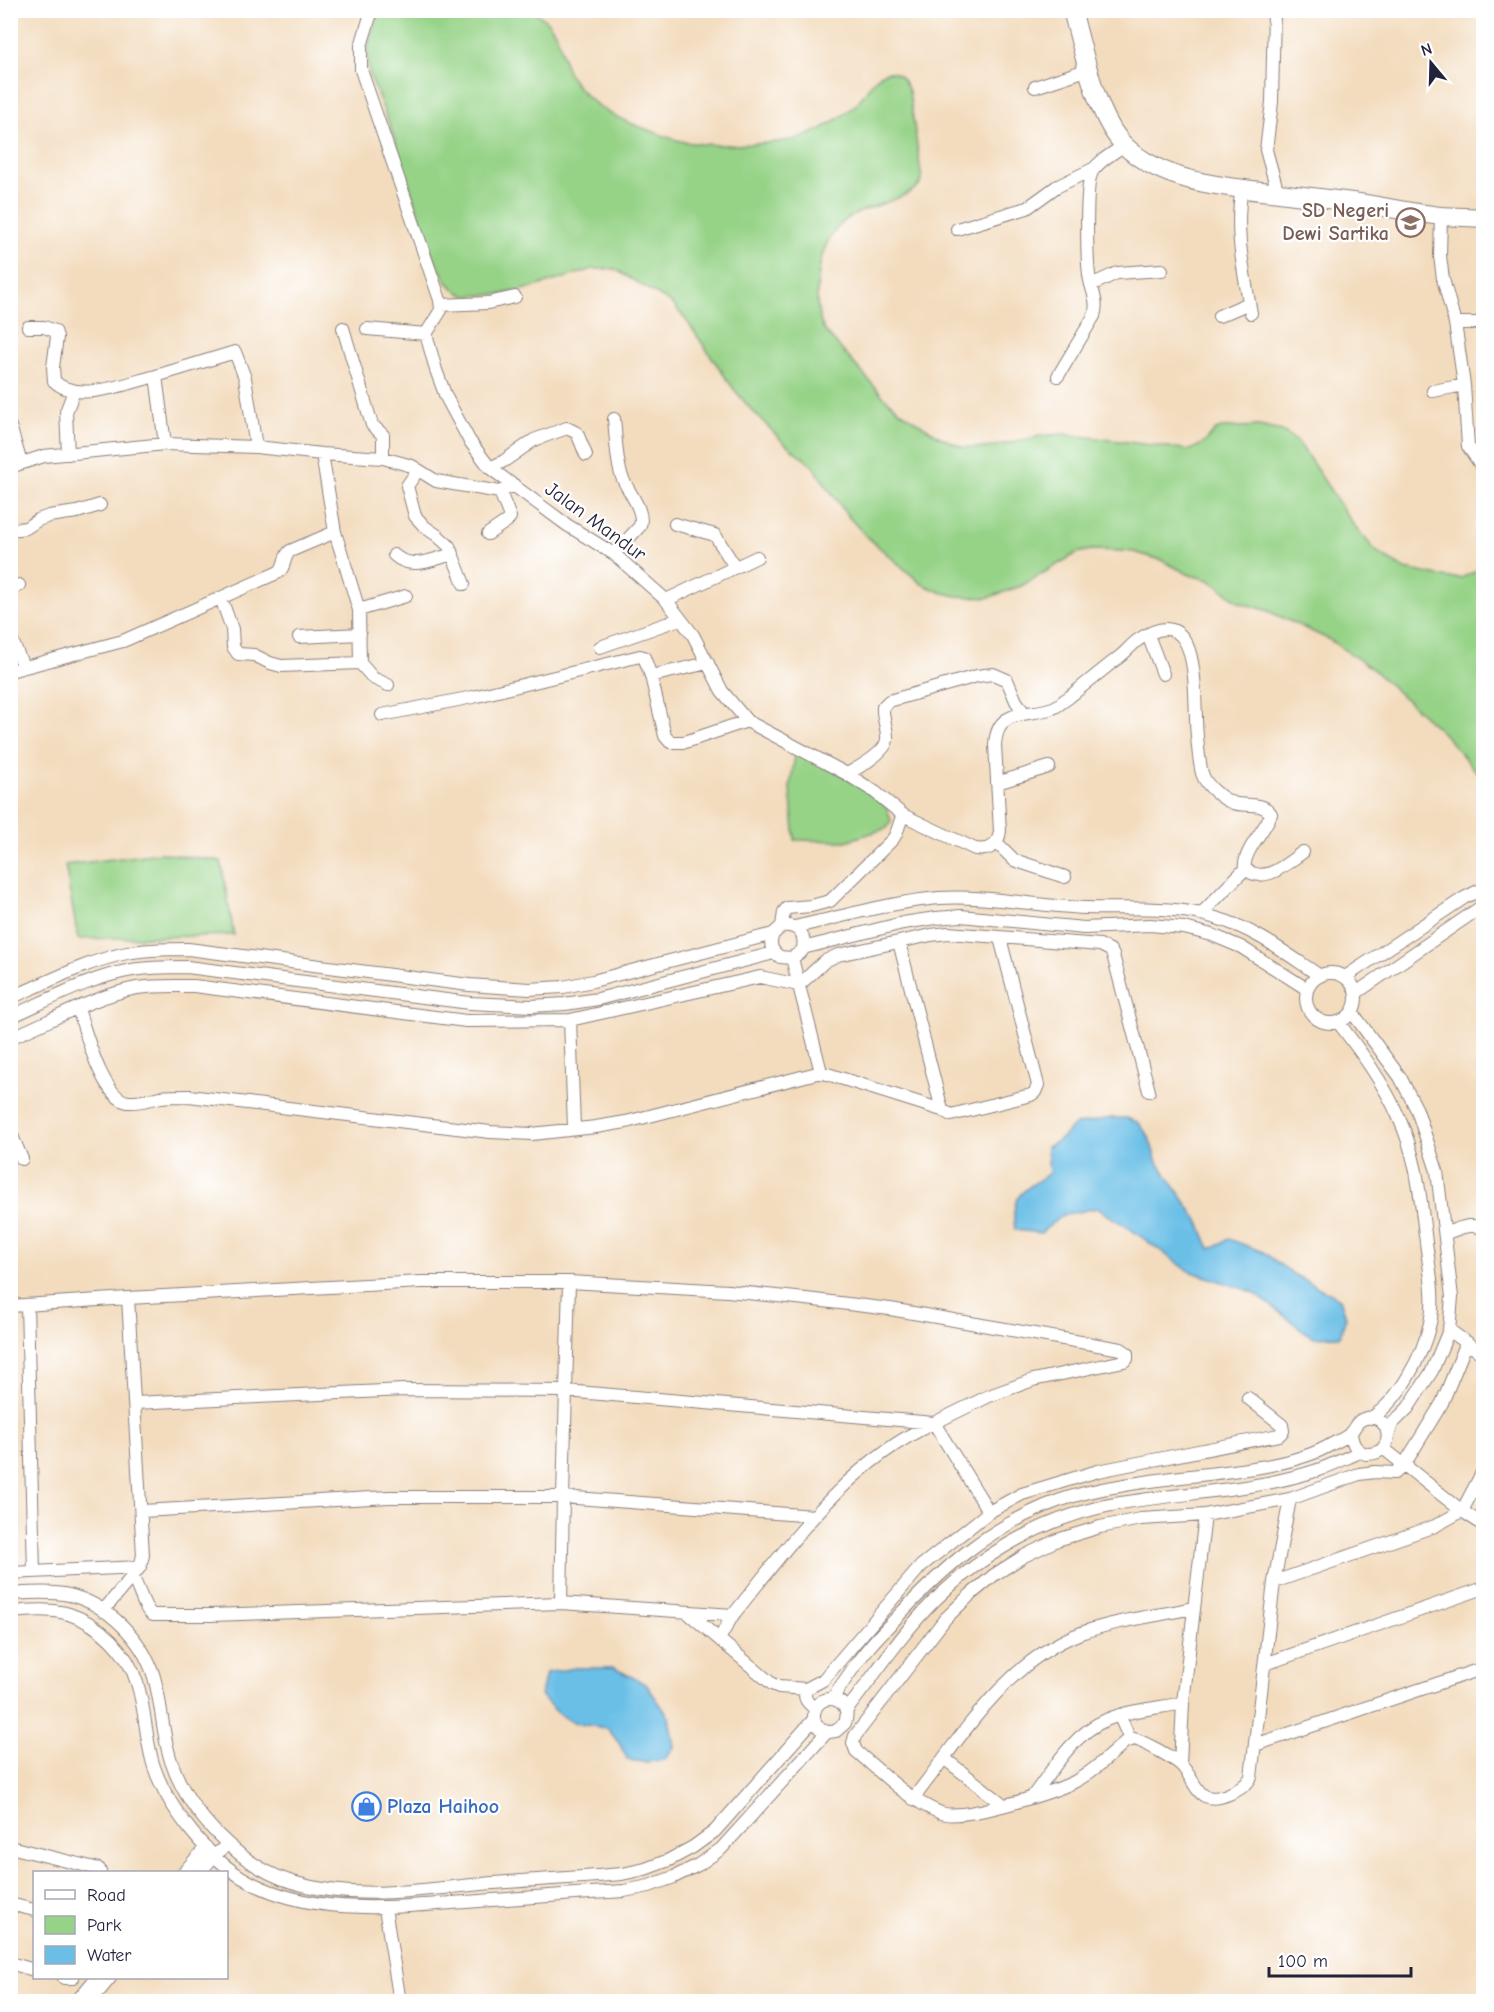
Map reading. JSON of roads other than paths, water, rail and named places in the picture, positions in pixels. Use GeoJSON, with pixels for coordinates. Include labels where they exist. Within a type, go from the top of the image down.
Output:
{"type":"FeatureCollection","features":[{"type":"Feature","properties":{"kind":"main road"},"geometry":{"type":"LineString","coordinates":[[1072,10],[1105,114],[1113,131],[1124,145],[1142,159],[1174,175],[1242,189],[1368,204],[1441,216],[1484,218]]}},
{"type":"Feature","properties":{"kind":"street"},"geometry":{"type":"LineString","coordinates":[[367,329],[426,334],[441,310],[361,70],[361,46],[372,10]]}},
{"type":"Feature","properties":{"kind":"street"},"geometry":{"type":"LineString","coordinates":[[1274,10],[1272,102],[1266,150],[1278,193]]}},
{"type":"Feature","properties":{"kind":"street"},"geometry":{"type":"LineString","coordinates":[[1035,87],[1089,69]]}},
{"type":"Feature","properties":{"kind":"street"},"geometry":{"type":"LineString","coordinates":[[957,229],[1027,207],[1056,187],[1095,168],[1124,145]]}},
{"type":"Feature","properties":{"kind":"street"},"geometry":{"type":"LineString","coordinates":[[1058,376],[1094,316],[1096,302],[1088,267],[1088,190],[1091,174],[1095,168]]}},
{"type":"Feature","properties":{"kind":"street"},"geometry":{"type":"LineString","coordinates":[[1219,316],[1250,308],[1239,238],[1242,189]]}},
{"type":"Feature","properties":{"kind":"street"},"geometry":{"type":"LineString","coordinates":[[1441,216],[1441,267],[1455,323],[1464,385],[1468,446],[1484,470]]}},
{"type":"Feature","properties":{"kind":"street"},"geometry":{"type":"LineString","coordinates":[[1091,285],[1117,273],[1162,270]]}},
{"type":"Feature","properties":{"kind":"street"},"geometry":{"type":"LineString","coordinates":[[441,305],[488,303],[515,297]]}},
{"type":"Feature","properties":{"kind":"street"},"geometry":{"type":"LineString","coordinates":[[1455,323],[1484,323]]}},
{"type":"Feature","properties":{"kind":"street"},"geometry":{"type":"LineString","coordinates":[[28,327],[44,327],[56,331],[54,381],[56,384],[75,391],[93,392],[235,352],[245,378],[256,447]]}},
{"type":"Feature","properties":{"kind":"street"},"geometry":{"type":"LineString","coordinates":[[343,328],[372,425],[382,435],[382,458]]}},
{"type":"Feature","properties":{"kind":"street","name":"Jalan Mandur"},"geometry":{"type":"LineString","coordinates":[[426,334],[446,397],[469,440],[490,468],[567,525],[614,554],[666,600],[693,635],[722,692],[747,721],[847,774],[875,792],[903,815],[975,849],[988,850],[997,843]]}},
{"type":"Feature","properties":{"kind":"street"},"geometry":{"type":"LineString","coordinates":[[156,376],[165,444]]}},
{"type":"Feature","properties":{"kind":"street"},"geometry":{"type":"LineString","coordinates":[[1433,391],[1464,385]]}},
{"type":"Feature","properties":{"kind":"street"},"geometry":{"type":"LineString","coordinates":[[68,454],[66,412],[75,391]]}},
{"type":"Feature","properties":{"kind":"street"},"geometry":{"type":"LineString","coordinates":[[614,419],[620,471],[642,521],[614,554]]}},
{"type":"Feature","properties":{"kind":"street"},"geometry":{"type":"LineString","coordinates":[[10,426],[16,465],[44,456],[165,444],[256,447],[382,458],[406,463],[436,481],[500,492],[514,485]]}},
{"type":"Feature","properties":{"kind":"street"},"geometry":{"type":"LineString","coordinates":[[490,468],[534,440],[567,428],[577,433],[586,454]]}},
{"type":"Feature","properties":{"kind":"street"},"geometry":{"type":"LineString","coordinates":[[322,454],[335,532],[359,610],[360,663],[373,678],[388,684]]}},
{"type":"Feature","properties":{"kind":"street"},"geometry":{"type":"LineString","coordinates":[[418,470],[407,486],[415,516],[424,527],[444,541],[453,554],[464,584]]}},
{"type":"Feature","properties":{"kind":"street"},"geometry":{"type":"LineString","coordinates":[[488,534],[510,517],[500,492]]}},
{"type":"Feature","properties":{"kind":"street"},"geometry":{"type":"LineString","coordinates":[[10,530],[26,528],[49,516],[77,512],[99,505]]}},
{"type":"Feature","properties":{"kind":"street"},"geometry":{"type":"LineString","coordinates":[[675,524],[696,531],[713,533],[735,567]]}},
{"type":"Feature","properties":{"kind":"street"},"geometry":{"type":"LineString","coordinates":[[10,670],[123,641],[279,572],[290,551],[335,532]]}},
{"type":"Feature","properties":{"kind":"street"},"geometry":{"type":"LineString","coordinates":[[394,555],[410,564],[453,554]]}},
{"type":"Feature","properties":{"kind":"street"},"geometry":{"type":"LineString","coordinates":[[666,600],[757,557]]}},
{"type":"Feature","properties":{"kind":"street"},"geometry":{"type":"LineString","coordinates":[[359,610],[406,596]]}},
{"type":"Feature","properties":{"kind":"street"},"geometry":{"type":"LineString","coordinates":[[221,598],[232,629],[233,648],[238,654],[254,655],[281,666],[360,663]]}},
{"type":"Feature","properties":{"kind":"street"},"geometry":{"type":"LineString","coordinates":[[600,647],[680,619]]}},
{"type":"Feature","properties":{"kind":"street"},"geometry":{"type":"LineString","coordinates":[[1065,877],[1023,865],[1014,860],[997,843],[1000,831],[994,745],[998,728],[1008,718],[1054,708],[1138,641],[1158,630],[1170,629],[1178,632],[1185,641],[1192,659],[1203,776],[1220,795],[1233,803],[1262,806],[1270,814],[1244,860],[1245,869]]}},
{"type":"Feature","properties":{"kind":"street"},"geometry":{"type":"LineString","coordinates":[[299,637],[360,634]]}},
{"type":"Feature","properties":{"kind":"street"},"geometry":{"type":"LineString","coordinates":[[1148,635],[1164,674]]}},
{"type":"Feature","properties":{"kind":"street"},"geometry":{"type":"LineString","coordinates":[[10,636],[23,666]]}},
{"type":"Feature","properties":{"kind":"street"},"geometry":{"type":"LineString","coordinates":[[382,715],[473,697],[640,656],[644,657],[651,676],[666,736],[670,742],[684,742],[747,721]]}},
{"type":"Feature","properties":{"kind":"street"},"geometry":{"type":"LineString","coordinates":[[651,676],[708,663]]}},
{"type":"Feature","properties":{"kind":"street"},"geometry":{"type":"LineString","coordinates":[[847,774],[884,748],[887,740],[882,714],[883,706],[890,701],[977,676],[993,674],[1007,680],[1024,713]]}},
{"type":"Feature","properties":{"kind":"street"},"geometry":{"type":"LineString","coordinates":[[997,783],[1049,767]]}},
{"type":"Feature","properties":{"kind":"street"},"geometry":{"type":"LineString","coordinates":[[783,929],[783,912],[787,908],[824,904],[837,896],[893,839],[903,815]]}},
{"type":"Feature","properties":{"kind":"street"},"geometry":{"type":"LineString","coordinates":[[1245,869],[1253,874],[1264,875],[1277,871],[1303,852]]}},
{"type":"Feature","properties":{"kind":"street"},"geometry":{"type":"LineString","coordinates":[[1201,914],[1245,869]]}},
{"type":"Feature","properties":{"kind":"street"},"geometry":{"type":"LineString","coordinates":[[1345,977],[1464,898],[1484,888]]}},
{"type":"Feature","properties":{"kind":"street"},"geometry":{"type":"LineString","coordinates":[[10,998],[100,960],[157,949],[188,949],[469,985],[563,987],[594,981],[783,929],[937,898],[970,898],[1084,908],[1147,908],[1201,914],[1248,929],[1320,976]]}},
{"type":"Feature","properties":{"kind":"street"},"geometry":{"type":"LineString","coordinates":[[1356,993],[1484,906]]}},
{"type":"Feature","properties":{"kind":"street"},"geometry":{"type":"LineString","coordinates":[[803,948],[903,923],[961,916],[1084,927],[1161,926],[1184,928],[1241,946],[1307,989]]}},
{"type":"Feature","properties":{"kind":"street"},"geometry":{"type":"LineString","coordinates":[[783,929],[801,932],[804,940],[803,948],[798,956],[780,957],[774,953],[770,940],[783,929]]}},
{"type":"Feature","properties":{"kind":"street"},"geometry":{"type":"LineString","coordinates":[[799,985],[825,961],[838,955],[931,935],[948,933],[1100,945],[1110,950],[1149,1090]]}},
{"type":"Feature","properties":{"kind":"street"},"geometry":{"type":"LineString","coordinates":[[78,1009],[101,1074],[117,1098],[128,1102],[189,1096],[490,1132],[532,1134],[626,1122],[821,1072],[942,1110],[951,1115],[1031,1095],[1037,1089],[1038,1084],[1000,938]]}},
{"type":"Feature","properties":{"kind":"street"},"geometry":{"type":"LineString","coordinates":[[899,942],[942,1110]]}},
{"type":"Feature","properties":{"kind":"street"},"geometry":{"type":"LineString","coordinates":[[10,1017],[104,978],[158,967],[188,967],[470,1003],[531,1006],[598,999],[774,953]]}},
{"type":"Feature","properties":{"kind":"street"},"geometry":{"type":"LineString","coordinates":[[792,958],[821,1072]]}},
{"type":"Feature","properties":{"kind":"street"},"geometry":{"type":"LineString","coordinates":[[1332,973],[1345,977],[1352,984],[1356,993],[1356,1003],[1346,1018],[1338,1022],[1326,1023],[1316,1018],[1308,1009],[1307,989],[1312,981],[1320,976],[1332,973]]}},
{"type":"Feature","properties":{"kind":"street"},"geometry":{"type":"LineString","coordinates":[[10,1038],[118,993],[152,986],[194,986],[466,1021],[570,1020],[760,976],[799,985]]}},
{"type":"Feature","properties":{"kind":"street"},"geometry":{"type":"LineString","coordinates":[[846,1711],[934,1601],[1001,1547],[1037,1528],[1082,1512],[1118,1503],[1289,1478],[1320,1469],[1360,1452],[1372,1454],[1386,1442],[1392,1424],[1408,1407],[1432,1371],[1449,1330],[1452,1297],[1437,1171],[1417,1110],[1400,1077],[1352,1011]]}},
{"type":"Feature","properties":{"kind":"street"},"geometry":{"type":"LineString","coordinates":[[570,1020],[574,1128]]}},
{"type":"Feature","properties":{"kind":"street"},"geometry":{"type":"LineString","coordinates":[[832,1699],[867,1649],[942,1572],[984,1538],[1012,1521],[1078,1495],[1115,1486],[1252,1468],[1317,1453],[1351,1432],[1358,1421],[1371,1418],[1380,1412],[1396,1395],[1418,1357],[1430,1322],[1432,1288],[1419,1177],[1400,1118],[1360,1050],[1338,1022]]}},
{"type":"Feature","properties":{"kind":"street"},"geometry":{"type":"LineString","coordinates":[[10,1131],[22,1159]]}},
{"type":"Feature","properties":{"kind":"street"},"geometry":{"type":"LineString","coordinates":[[1446,1233],[1470,1225],[1484,1230]]}},
{"type":"Feature","properties":{"kind":"street"},"geometry":{"type":"LineString","coordinates":[[10,1306],[421,1282],[569,1282],[728,1292],[879,1308],[1122,1349],[1127,1353],[1127,1359],[1124,1361],[1055,1374],[1008,1388],[919,1430],[875,1460],[814,1515],[733,1615],[719,1639]]}},
{"type":"Feature","properties":{"kind":"street"},"geometry":{"type":"LineString","coordinates":[[561,1603],[569,1282]]}},
{"type":"Feature","properties":{"kind":"street"},"geometry":{"type":"LineString","coordinates":[[103,1611],[136,1572],[143,1555],[128,1298]]}},
{"type":"Feature","properties":{"kind":"street"},"geometry":{"type":"LineString","coordinates":[[27,1305],[34,1572]]}},
{"type":"Feature","properties":{"kind":"street"},"geometry":{"type":"LineString","coordinates":[[1449,1330],[1484,1355]]}},
{"type":"Feature","properties":{"kind":"street"},"geometry":{"type":"LineString","coordinates":[[1290,1499],[1274,1582],[1251,1777],[1248,1783],[1236,1791],[1221,1797],[1210,1798],[1199,1792],[1180,1764],[1139,1740],[1130,1739],[1075,1781],[1004,1805],[955,1816],[942,1814],[913,1799],[856,1751],[853,1743],[855,1736],[945,1619],[994,1575],[1024,1556],[1057,1540],[1100,1527],[1141,1519],[1205,1515],[1290,1499],[1359,1474],[1395,1473],[1409,1468],[1442,1402],[1467,1342]]}},
{"type":"Feature","properties":{"kind":"street"},"geometry":{"type":"LineString","coordinates":[[135,1403],[404,1390],[566,1390],[934,1423]]}},
{"type":"Feature","properties":{"kind":"street"},"geometry":{"type":"LineString","coordinates":[[688,1612],[772,1684],[806,1689],[823,1680],[921,1566],[989,1512],[1022,1494],[1098,1471],[1278,1435],[1283,1431],[1282,1425],[1248,1398]]}},
{"type":"Feature","properties":{"kind":"street"},"geometry":{"type":"LineString","coordinates":[[1371,1418],[1383,1423],[1386,1442],[1409,1468],[1462,1511],[1484,1525]]}},
{"type":"Feature","properties":{"kind":"street"},"geometry":{"type":"LineString","coordinates":[[934,1423],[989,1512]]}},
{"type":"Feature","properties":{"kind":"street"},"geometry":{"type":"LineString","coordinates":[[1351,1432],[1354,1446],[1360,1452]]}},
{"type":"Feature","properties":{"kind":"street"},"geometry":{"type":"LineString","coordinates":[[1274,1582],[1424,1531],[1462,1511],[1484,1469]]}},
{"type":"Feature","properties":{"kind":"street"},"geometry":{"type":"LineString","coordinates":[[142,1511],[389,1497],[563,1497],[814,1515]]}},
{"type":"Feature","properties":{"kind":"street"},"geometry":{"type":"LineString","coordinates":[[1180,1764],[1183,1703],[1205,1515]]}},
{"type":"Feature","properties":{"kind":"street"},"geometry":{"type":"LineString","coordinates":[[10,1573],[136,1572]]}},
{"type":"Feature","properties":{"kind":"street"},"geometry":{"type":"LineString","coordinates":[[136,1572],[147,1610],[153,1615],[561,1603],[733,1615]]}},
{"type":"Feature","properties":{"kind":"street"},"geometry":{"type":"LineString","coordinates":[[1265,1664],[1484,1588]]}},
{"type":"Feature","properties":{"kind":"street"},"geometry":{"type":"LineString","coordinates":[[10,1594],[67,1594],[86,1600],[118,1622],[146,1658],[154,1677],[170,1759],[178,1779],[199,1814],[228,1844],[263,1870],[292,1882],[338,1891],[384,1893],[622,1874],[669,1860],[693,1847],[715,1831],[814,1714],[822,1701],[832,1699],[841,1703],[846,1711],[846,1719],[842,1727],[836,1731],[827,1732],[818,1728],[814,1714],[804,1696],[806,1689]]}},
{"type":"Feature","properties":{"kind":"street"},"geometry":{"type":"LineString","coordinates":[[913,1799],[983,1708],[1032,1661],[1055,1645],[1080,1633],[1105,1625],[1193,1608]]}},
{"type":"Feature","properties":{"kind":"street"},"geometry":{"type":"LineString","coordinates":[[10,1612],[43,1611],[68,1614],[87,1623],[119,1649],[130,1665],[137,1683],[153,1765],[161,1785],[184,1823],[210,1851],[247,1880],[284,1896],[334,1907],[385,1908],[624,1892],[649,1886],[698,1865],[722,1849],[827,1732]]}},
{"type":"Feature","properties":{"kind":"street"},"geometry":{"type":"LineString","coordinates":[[1255,1745],[1484,1668]]}},
{"type":"Feature","properties":{"kind":"street"},"geometry":{"type":"LineString","coordinates":[[1033,1796],[1065,1754],[1096,1724],[1119,1716],[1183,1703]]}},
{"type":"Feature","properties":{"kind":"street"},"geometry":{"type":"LineString","coordinates":[[1119,1716],[1130,1739]]}},
{"type":"Feature","properties":{"kind":"street"},"geometry":{"type":"LineString","coordinates":[[945,1759],[1004,1805]]}},
{"type":"Feature","properties":{"kind":"street"},"geometry":{"type":"LineString","coordinates":[[185,1871],[210,1851],[228,1844]]}},
{"type":"Feature","properties":{"kind":"street"},"geometry":{"type":"LineString","coordinates":[[10,1847],[100,1871]]}},
{"type":"Feature","properties":{"kind":"street"},"geometry":{"type":"LineString","coordinates":[[200,1871],[210,1851]]}},
{"type":"Feature","properties":{"kind":"street"},"geometry":{"type":"LineString","coordinates":[[10,1904],[33,1910]]}},
{"type":"Feature","properties":{"kind":"street"},"geometry":{"type":"LineString","coordinates":[[385,1908],[400,2001]]}},
{"type":"Feature","properties":{"kind":"street"},"geometry":{"type":"LineString","coordinates":[[10,1963],[33,1970]]}},
{"type":"Feature","properties":{"kind":"street"},"geometry":{"type":"LineString","coordinates":[[76,2001],[94,1979]]}},
{"type":"Feature","properties":{"kind":"street"},"geometry":{"type":"LineString","coordinates":[[90,2001],[108,1979]]}},
{"type":"Feature","properties":{"kind":"water"},"geometry":{"type":"Polygon","coordinates":[[[1112,1118],[1127,1118],[1139,1123],[1149,1137],[1156,1160],[1198,1220],[1210,1249],[1229,1239],[1263,1252],[1293,1274],[1340,1299],[1346,1317],[1340,1336],[1312,1337],[1253,1292],[1189,1271],[1097,1208],[1062,1215],[1041,1233],[1015,1230],[1016,1201],[1025,1190],[1049,1173],[1047,1147],[1062,1138],[1074,1125],[1112,1118]]]}},
{"type":"Feature","properties":{"kind":"water"},"geometry":{"type":"Polygon","coordinates":[[[575,1668],[614,1668],[646,1684],[669,1717],[674,1747],[664,1760],[645,1762],[628,1760],[619,1743],[607,1728],[577,1723],[563,1717],[549,1704],[541,1695],[546,1673],[575,1668]]]}},
{"type":"Feature","properties":{"kind":"place","name":"SD Negeri Dewi Sartika"},"geometry":{"type":"Point","coordinates":[1410,222]}},
{"type":"Feature","properties":{"kind":"place","name":"Plaza Haihoo"},"geometry":{"type":"Point","coordinates":[366,1806]}}]}
